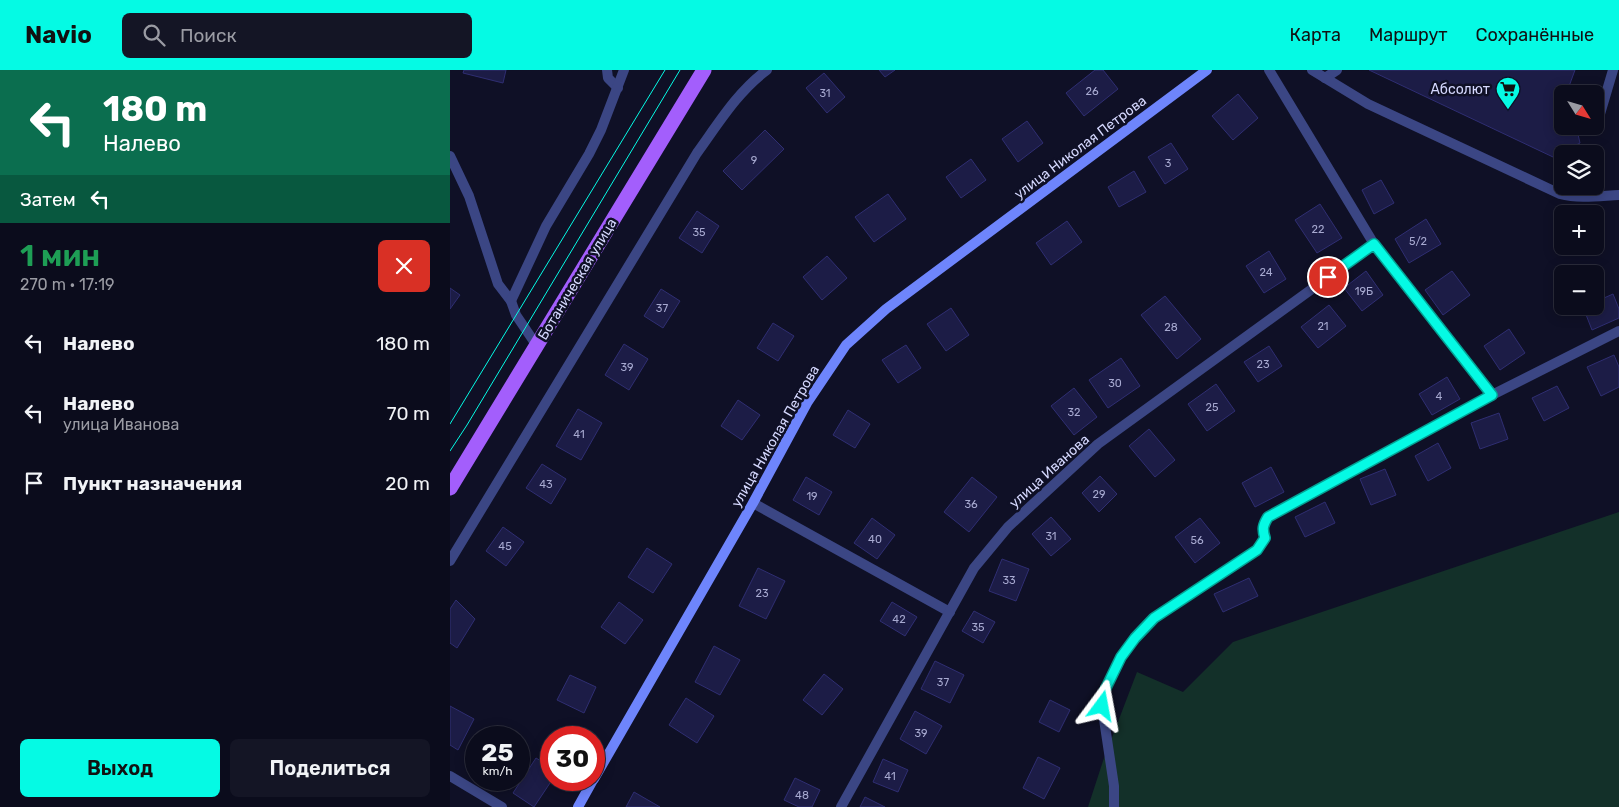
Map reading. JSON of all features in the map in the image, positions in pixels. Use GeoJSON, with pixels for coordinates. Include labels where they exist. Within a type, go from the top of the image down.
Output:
{"type":"FeatureCollection","features":[{"type":"Feature","properties":{"kind":"main road","name":"Ботаническая улица"},"geometry":{"type":"LineString","coordinates":[[450,488],[704,70]]}},
{"type":"Feature","properties":{"kind":"main road","name":"улица Николая Петрова"},"geometry":{"type":"LineString","coordinates":[[605,761],[753,503],[807,403],[846,345],[886,308],[1207,70]]}},
{"type":"Feature","properties":{"kind":"main road","name":"улица Николая Петрова"},"geometry":{"type":"LineString","coordinates":[[578,807],[587,791]]}},
{"type":"Feature","properties":{"kind":"street"},"geometry":{"type":"LineString","coordinates":[[607,70],[608,78],[618,88]]}},
{"type":"Feature","properties":{"kind":"street"},"geometry":{"type":"LineString","coordinates":[[511,301],[546,226],[589,154],[601,130],[624,70]]}},
{"type":"Feature","properties":{"kind":"street"},"geometry":{"type":"LineString","coordinates":[[450,561],[697,153],[722,118],[753,81],[767,70]]}},
{"type":"Feature","properties":{"kind":"street"},"geometry":{"type":"LineString","coordinates":[[1269,70],[1374,244],[1492,395]]}},
{"type":"Feature","properties":{"kind":"street"},"geometry":{"type":"LineString","coordinates":[[1312,70],[1368,104],[1560,194],[1570,197],[1619,195]]}},
{"type":"Feature","properties":{"kind":"street"},"geometry":{"type":"LineString","coordinates":[[1325,78],[1337,70]]}},
{"type":"Feature","properties":{"kind":"street"},"geometry":{"type":"LineString","coordinates":[[1604,100],[1613,70]]}},
{"type":"Feature","properties":{"kind":"street"},"geometry":{"type":"LineString","coordinates":[[450,156],[469,196],[498,284],[511,301],[516,315],[537,346]]}},
{"type":"Feature","properties":{"kind":"street","name":"улица Иванова"},"geometry":{"type":"LineString","coordinates":[[841,807],[974,568],[1008,527],[1098,444],[1374,244]]}},
{"type":"Feature","properties":{"kind":"street"},"geometry":{"type":"LineString","coordinates":[[1114,807],[1114,786],[1102,706],[1103,694],[1121,657],[1135,638],[1154,618],[1257,550],[1265,538],[1263,530],[1268,517],[1492,395],[1619,331]]}},
{"type":"Feature","properties":{"kind":"street"},"geometry":{"type":"LineString","coordinates":[[753,503],[950,612]]}},
{"type":"Feature","properties":{"kind":"street"},"geometry":{"type":"LineString","coordinates":[[450,776],[502,807]]}},
{"type":"Feature","properties":{"kind":"green space"},"geometry":{"type":"Polygon","coordinates":[[[1619,512],[1619,807],[1088,807],[1103,761],[1137,672],[1183,692],[1233,642],[1619,512]]]}},
{"type":"Feature","properties":{"kind":"building"},"geometry":{"type":"Polygon","coordinates":[[[464,70],[506,70],[503,83],[463,73],[464,70]]]}},
{"type":"Feature","properties":{"kind":"building"},"geometry":{"type":"Polygon","coordinates":[[[879,70],[895,70],[885,77],[879,70]]]}},
{"type":"Feature","properties":{"kind":"building"},"geometry":{"type":"Polygon","coordinates":[[[1095,70],[1103,70],[1118,89],[1084,116],[1066,93],[1095,70]]]}},
{"type":"Feature","properties":{"kind":"building","name":"Абсолют"},"geometry":{"type":"Polygon","coordinates":[[[1369,70],[1575,70],[1569,85],[1554,85],[1554,135],[1578,135],[1580,143],[1576,145],[1554,145],[1553,157],[1369,70]]]}},
{"type":"Feature","properties":{"kind":"building"},"geometry":{"type":"Polygon","coordinates":[[[824,73],[845,97],[827,113],[806,88],[824,73]]]}},
{"type":"Feature","properties":{"kind":"building"},"geometry":{"type":"Polygon","coordinates":[[[1238,94],[1258,118],[1233,140],[1212,116],[1238,94]]]}},
{"type":"Feature","properties":{"kind":"building"},"geometry":{"type":"Polygon","coordinates":[[[1027,121],[1043,143],[1018,162],[1002,139],[1027,121]]]}},
{"type":"Feature","properties":{"kind":"building"},"geometry":{"type":"Polygon","coordinates":[[[765,130],[784,149],[742,190],[723,171],[765,130]]]}},
{"type":"Feature","properties":{"kind":"building"},"geometry":{"type":"Polygon","coordinates":[[[1171,143],[1188,169],[1165,184],[1148,157],[1171,143]]]}},
{"type":"Feature","properties":{"kind":"building"},"geometry":{"type":"Polygon","coordinates":[[[971,159],[986,180],[961,198],[946,177],[971,159]]]}},
{"type":"Feature","properties":{"kind":"building"},"geometry":{"type":"Polygon","coordinates":[[[1134,171],[1146,192],[1119,207],[1108,187],[1134,171]]]}},
{"type":"Feature","properties":{"kind":"building"},"geometry":{"type":"Polygon","coordinates":[[[1381,180],[1394,203],[1374,214],[1362,190],[1381,180]]]}},
{"type":"Feature","properties":{"kind":"building"},"geometry":{"type":"Polygon","coordinates":[[[888,194],[906,219],[874,242],[855,217],[888,194]]]}},
{"type":"Feature","properties":{"kind":"building"},"geometry":{"type":"Polygon","coordinates":[[[1320,204],[1342,238],[1317,253],[1295,220],[1320,204]]]}},
{"type":"Feature","properties":{"kind":"building"},"geometry":{"type":"Polygon","coordinates":[[[697,211],[719,226],[702,253],[679,238],[697,211]]]}},
{"type":"Feature","properties":{"kind":"building"},"geometry":{"type":"Polygon","coordinates":[[[1426,219],[1441,244],[1409,263],[1395,239],[1426,219]]]}},
{"type":"Feature","properties":{"kind":"building"},"geometry":{"type":"Polygon","coordinates":[[[1067,221],[1082,242],[1051,265],[1036,243],[1067,221]]]}},
{"type":"Feature","properties":{"kind":"building"},"geometry":{"type":"Polygon","coordinates":[[[1269,251],[1286,279],[1264,293],[1246,266],[1269,251]]]}},
{"type":"Feature","properties":{"kind":"building"},"geometry":{"type":"Polygon","coordinates":[[[827,256],[847,278],[822,300],[803,277],[827,256]]]}},
{"type":"Feature","properties":{"kind":"building"},"geometry":{"type":"Polygon","coordinates":[[[1366,271],[1383,295],[1362,311],[1344,288],[1366,271]]]}},
{"type":"Feature","properties":{"kind":"building"},"geometry":{"type":"Polygon","coordinates":[[[1452,271],[1470,295],[1443,315],[1425,290],[1452,271]]]}},
{"type":"Feature","properties":{"kind":"building"},"geometry":{"type":"Polygon","coordinates":[[[450,288],[460,295],[450,309],[450,288]]]}},
{"type":"Feature","properties":{"kind":"building"},"geometry":{"type":"Polygon","coordinates":[[[661,289],[680,301],[663,328],[644,316],[661,289]]]}},
{"type":"Feature","properties":{"kind":"building"},"geometry":{"type":"Polygon","coordinates":[[[1613,294],[1619,309],[1619,318],[1592,330],[1586,315],[1604,315],[1604,298],[1613,294]]]}},
{"type":"Feature","properties":{"kind":"building"},"geometry":{"type":"Polygon","coordinates":[[[1165,296],[1201,339],[1177,359],[1141,315],[1165,296]]]}},
{"type":"Feature","properties":{"kind":"building"},"geometry":{"type":"Polygon","coordinates":[[[1329,305],[1346,326],[1318,348],[1301,327],[1329,305]]]}},
{"type":"Feature","properties":{"kind":"building"},"geometry":{"type":"Polygon","coordinates":[[[951,308],[969,335],[946,351],[927,324],[951,308]]]}},
{"type":"Feature","properties":{"kind":"building"},"geometry":{"type":"Polygon","coordinates":[[[773,323],[794,336],[778,361],[757,348],[773,323]]]}},
{"type":"Feature","properties":{"kind":"building"},"geometry":{"type":"Polygon","coordinates":[[[1509,329],[1525,353],[1500,370],[1484,346],[1509,329]]]}},
{"type":"Feature","properties":{"kind":"building"},"geometry":{"type":"Polygon","coordinates":[[[624,344],[648,359],[629,390],[605,375],[624,344]]]}},
{"type":"Feature","properties":{"kind":"building"},"geometry":{"type":"Polygon","coordinates":[[[906,345],[921,368],[898,383],[882,360],[906,345]]]}},
{"type":"Feature","properties":{"kind":"building"},"geometry":{"type":"Polygon","coordinates":[[[1269,346],[1282,366],[1258,382],[1244,362],[1269,346]]]}},
{"type":"Feature","properties":{"kind":"building"},"geometry":{"type":"Polygon","coordinates":[[[1614,355],[1619,367],[1619,387],[1601,396],[1587,367],[1614,355]]]}},
{"type":"Feature","properties":{"kind":"building"},"geometry":{"type":"Polygon","coordinates":[[[1121,358],[1140,386],[1108,408],[1089,380],[1121,358]]]}},
{"type":"Feature","properties":{"kind":"building"},"geometry":{"type":"Polygon","coordinates":[[[1447,377],[1460,399],[1432,415],[1419,394],[1447,377]]]}},
{"type":"Feature","properties":{"kind":"building"},"geometry":{"type":"Polygon","coordinates":[[[1216,384],[1235,411],[1207,431],[1188,404],[1216,384]]]}},
{"type":"Feature","properties":{"kind":"building"},"geometry":{"type":"Polygon","coordinates":[[[1557,386],[1569,408],[1544,421],[1532,398],[1557,386]]]}},
{"type":"Feature","properties":{"kind":"building"},"geometry":{"type":"Polygon","coordinates":[[[1074,388],[1097,417],[1074,435],[1051,406],[1074,388]]]}},
{"type":"Feature","properties":{"kind":"building"},"geometry":{"type":"Polygon","coordinates":[[[738,400],[760,415],[742,440],[721,426],[738,400]]]}},
{"type":"Feature","properties":{"kind":"building"},"geometry":{"type":"Polygon","coordinates":[[[578,409],[602,423],[581,460],[556,446],[578,409]]]}},
{"type":"Feature","properties":{"kind":"building"},"geometry":{"type":"Polygon","coordinates":[[[848,410],[870,424],[855,448],[833,435],[848,410]]]}},
{"type":"Feature","properties":{"kind":"building"},"geometry":{"type":"Polygon","coordinates":[[[1499,413],[1508,439],[1480,449],[1471,423],[1499,413]]]}},
{"type":"Feature","properties":{"kind":"building"},"geometry":{"type":"Polygon","coordinates":[[[1149,429],[1175,460],[1155,477],[1129,446],[1149,429]]]}},
{"type":"Feature","properties":{"kind":"building"},"geometry":{"type":"Polygon","coordinates":[[[1438,443],[1451,468],[1428,481],[1415,456],[1438,443]]]}},
{"type":"Feature","properties":{"kind":"building"},"geometry":{"type":"Polygon","coordinates":[[[542,464],[566,479],[551,504],[526,488],[542,464]]]}},
{"type":"Feature","properties":{"kind":"building"},"geometry":{"type":"Polygon","coordinates":[[[1271,467],[1284,492],[1255,507],[1242,483],[1271,467]]]}},
{"type":"Feature","properties":{"kind":"building"},"geometry":{"type":"Polygon","coordinates":[[[1385,469],[1396,495],[1371,505],[1360,479],[1385,469]]]}},
{"type":"Feature","properties":{"kind":"building"},"geometry":{"type":"Polygon","coordinates":[[[1100,476],[1117,494],[1099,512],[1082,493],[1100,476]]]}},
{"type":"Feature","properties":{"kind":"building"},"geometry":{"type":"Polygon","coordinates":[[[806,477],[832,492],[819,515],[793,500],[806,477]]]}},
{"type":"Feature","properties":{"kind":"building"},"geometry":{"type":"Polygon","coordinates":[[[972,477],[997,497],[969,532],[944,512],[972,477]]]}},
{"type":"Feature","properties":{"kind":"building"},"geometry":{"type":"Polygon","coordinates":[[[1325,502],[1335,523],[1305,537],[1295,517],[1325,502]]]}},
{"type":"Feature","properties":{"kind":"building"},"geometry":{"type":"Polygon","coordinates":[[[1051,517],[1071,539],[1051,556],[1032,534],[1051,517]]]}},
{"type":"Feature","properties":{"kind":"building"},"geometry":{"type":"Polygon","coordinates":[[[872,518],[895,535],[877,559],[854,543],[872,518]]]}},
{"type":"Feature","properties":{"kind":"building"},"geometry":{"type":"Polygon","coordinates":[[[1200,518],[1220,543],[1195,563],[1175,537],[1200,518]]]}},
{"type":"Feature","properties":{"kind":"building"},"geometry":{"type":"Polygon","coordinates":[[[503,527],[524,542],[506,566],[486,551],[503,527]]]}},
{"type":"Feature","properties":{"kind":"building"},"geometry":{"type":"Polygon","coordinates":[[[647,548],[672,564],[653,593],[628,577],[647,548]]]}},
{"type":"Feature","properties":{"kind":"building"},"geometry":{"type":"Polygon","coordinates":[[[1002,559],[1029,569],[1016,601],[989,591],[1002,559]]]}},
{"type":"Feature","properties":{"kind":"building"},"geometry":{"type":"Polygon","coordinates":[[[758,568],[785,581],[766,619],[739,606],[758,568]]]}},
{"type":"Feature","properties":{"kind":"building"},"geometry":{"type":"Polygon","coordinates":[[[1249,578],[1258,596],[1223,612],[1214,594],[1249,578]]]}},
{"type":"Feature","properties":{"kind":"building"},"geometry":{"type":"Polygon","coordinates":[[[456,600],[475,619],[457,648],[450,643],[450,609],[456,600]]]}},
{"type":"Feature","properties":{"kind":"building"},"geometry":{"type":"Polygon","coordinates":[[[619,602],[643,620],[625,644],[601,627],[619,602]]]}},
{"type":"Feature","properties":{"kind":"building"},"geometry":{"type":"Polygon","coordinates":[[[892,602],[917,617],[905,636],[880,621],[892,602]]]}},
{"type":"Feature","properties":{"kind":"building"},"geometry":{"type":"Polygon","coordinates":[[[974,611],[995,622],[983,643],[962,631],[974,611]]]}},
{"type":"Feature","properties":{"kind":"building"},"geometry":{"type":"Polygon","coordinates":[[[714,646],[740,660],[720,695],[695,682],[714,646]]]}},
{"type":"Feature","properties":{"kind":"building"},"geometry":{"type":"Polygon","coordinates":[[[935,661],[964,675],[950,703],[921,689],[935,661]]]}},
{"type":"Feature","properties":{"kind":"building"},"geometry":{"type":"Polygon","coordinates":[[[824,674],[843,689],[822,715],[803,700],[824,674]]]}},
{"type":"Feature","properties":{"kind":"building"},"geometry":{"type":"Polygon","coordinates":[[[570,675],[596,687],[584,713],[557,700],[570,675]]]}},
{"type":"Feature","properties":{"kind":"building"},"geometry":{"type":"Polygon","coordinates":[[[686,698],[714,716],[697,743],[669,725],[686,698]]]}},
{"type":"Feature","properties":{"kind":"building"},"geometry":{"type":"Polygon","coordinates":[[[1050,700],[1070,710],[1059,732],[1039,722],[1050,700]]]}},
{"type":"Feature","properties":{"kind":"building"},"geometry":{"type":"Polygon","coordinates":[[[450,706],[474,719],[470,726],[465,726],[465,736],[458,750],[450,745],[450,706]]]}},
{"type":"Feature","properties":{"kind":"building"},"geometry":{"type":"Polygon","coordinates":[[[915,711],[942,726],[926,754],[900,739],[915,711]]]}},
{"type":"Feature","properties":{"kind":"building"},"geometry":{"type":"Polygon","coordinates":[[[1038,757],[1060,768],[1044,799],[1023,788],[1038,757]]]}},
{"type":"Feature","properties":{"kind":"building"},"geometry":{"type":"Polygon","coordinates":[[[536,758],[540,760],[540,791],[545,791],[534,807],[513,793],[514,791],[530,791],[530,767],[536,758]]]}},
{"type":"Feature","properties":{"kind":"building"},"geometry":{"type":"Polygon","coordinates":[[[883,759],[908,770],[898,792],[873,782],[883,759]]]}},
{"type":"Feature","properties":{"kind":"building"},"geometry":{"type":"Polygon","coordinates":[[[795,778],[820,790],[812,807],[799,807],[784,800],[795,778]]]}},
{"type":"Feature","properties":{"kind":"building"},"geometry":{"type":"Polygon","coordinates":[[[634,792],[660,807],[626,807],[634,792]]]}},
{"type":"Feature","properties":{"kind":"building"},"geometry":{"type":"Polygon","coordinates":[[[865,797],[885,807],[860,807],[865,797]]]}},
{"type":"Feature","properties":{"kind":"tram line"},"geometry":{"type":"LineString","coordinates":[[450,424],[665,70]]}},
{"type":"Feature","properties":{"kind":"tram line"},"geometry":{"type":"LineString","coordinates":[[450,451],[680,70]]}},
{"type":"Feature","properties":{"kind":"place","name":"Абсолют"},"geometry":{"type":"Point","coordinates":[1508,110]}},
{"type":"Feature","properties":{"kind":"route"},"geometry":{"type":"LineString","coordinates":[[1102,706],[1103,694],[1108,682],[1121,657],[1135,638],[1154,618],[1257,550],[1265,538],[1263,530],[1268,517],[1492,395],[1374,244],[1328,277]]}}]}
